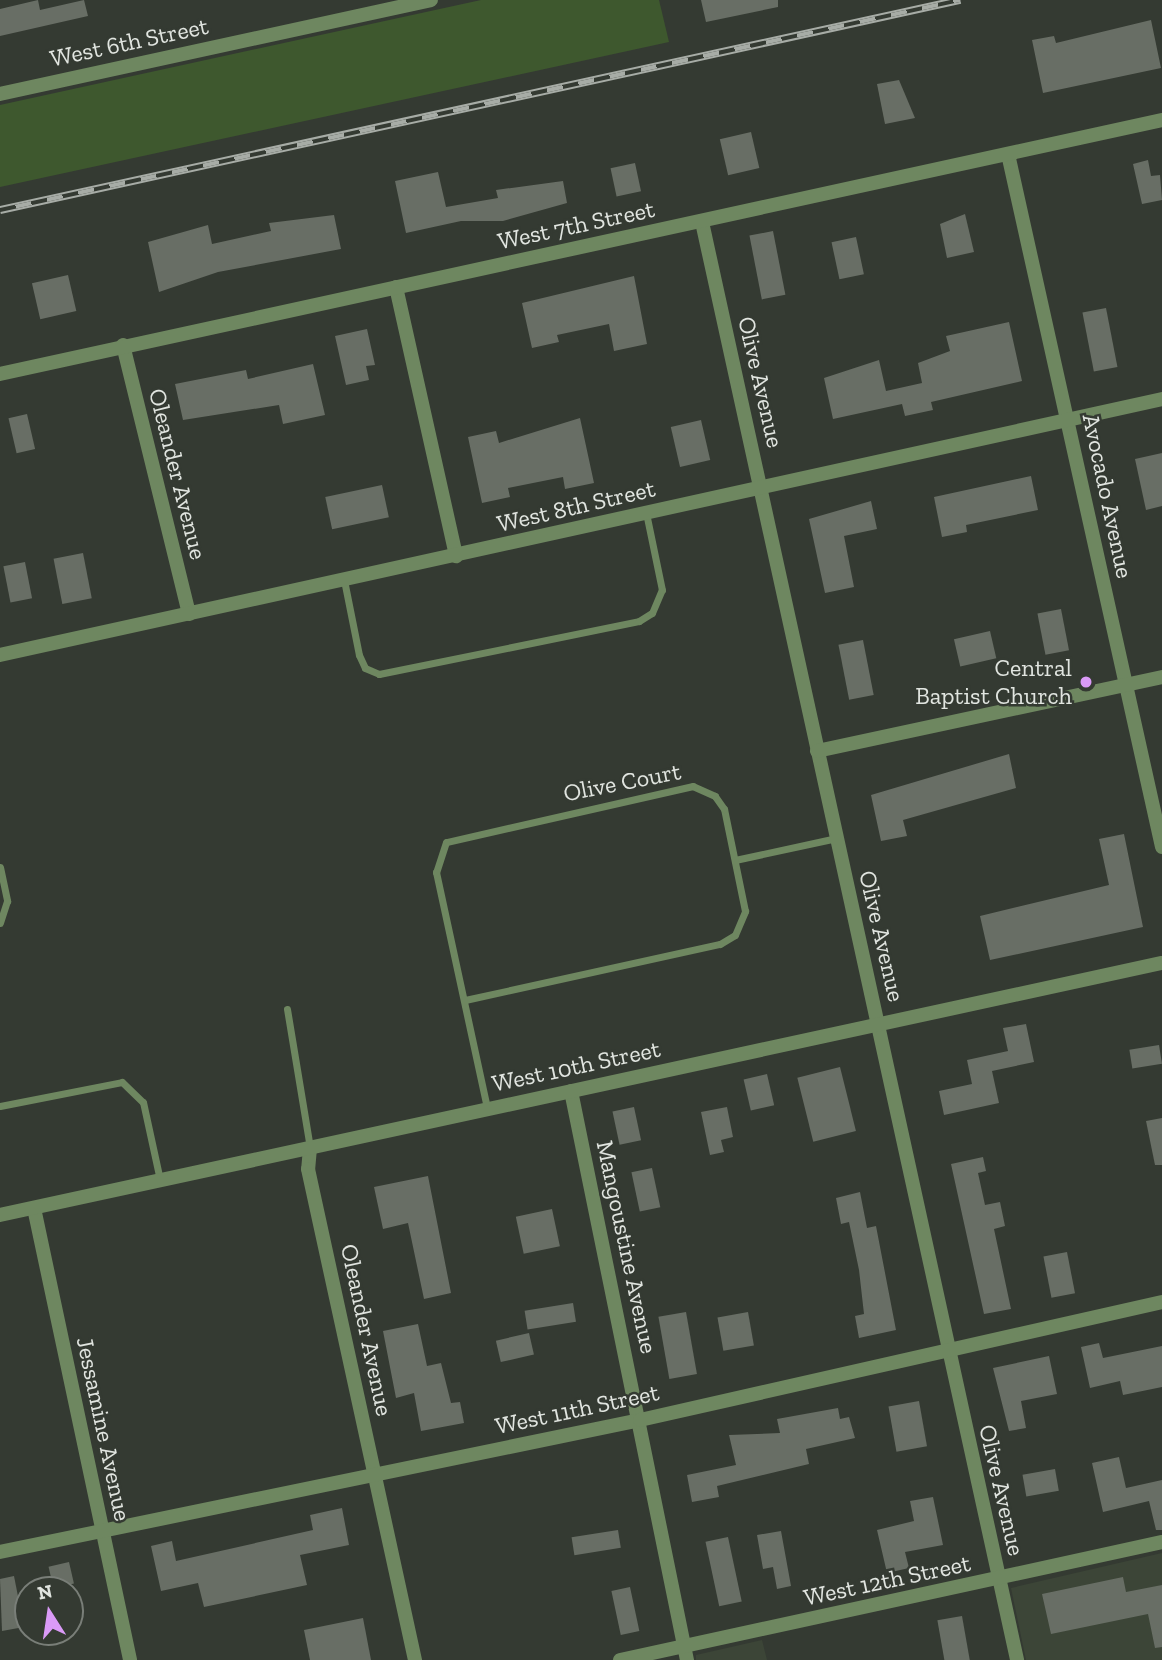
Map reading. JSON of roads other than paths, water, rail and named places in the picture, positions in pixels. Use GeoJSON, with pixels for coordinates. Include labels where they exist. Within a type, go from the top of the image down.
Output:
{"type":"FeatureCollection","features":[{"type":"Feature","properties":{"kind":"street","name":"West 6th Street"},"geometry":{"type":"LineString","coordinates":[[0,94],[431,0]]}},
{"type":"Feature","properties":{"kind":"street","name":"West 7th Street"},"geometry":{"type":"LineString","coordinates":[[0,374],[1162,120]]}},
{"type":"Feature","properties":{"kind":"street","name":"Avocado Avenue"},"geometry":{"type":"LineString","coordinates":[[1008,154],[1162,847]]}},
{"type":"Feature","properties":{"kind":"street","name":"Olive Avenue"},"geometry":{"type":"LineString","coordinates":[[702,222],[1017,1660]]}},
{"type":"Feature","properties":{"kind":"street"},"geometry":{"type":"LineString","coordinates":[[396,287],[456,556]]}},
{"type":"Feature","properties":{"kind":"street","name":"Oleander Avenue"},"geometry":{"type":"LineString","coordinates":[[123,345],[189,614]]}},
{"type":"Feature","properties":{"kind":"street","name":"West 8th Street"},"geometry":{"type":"LineString","coordinates":[[0,655],[1162,399]]}},
{"type":"Feature","properties":{"kind":"street"},"geometry":{"type":"LineString","coordinates":[[817,751],[1162,677]]}},
{"type":"Feature","properties":{"kind":"street","name":"West 10th Street"},"geometry":{"type":"LineString","coordinates":[[0,1216],[1162,963]]}},
{"type":"Feature","properties":{"kind":"street","name":"Mangoustine Avenue"},"geometry":{"type":"LineString","coordinates":[[571,1091],[686,1653]]}},
{"type":"Feature","properties":{"kind":"street","name":"Oleander Avenue"},"geometry":{"type":"LineString","coordinates":[[310,1148],[308,1169],[415,1660]]}},
{"type":"Feature","properties":{"kind":"street","name":"Jessamine Avenue"},"geometry":{"type":"LineString","coordinates":[[34,1208],[130,1660]]}},
{"type":"Feature","properties":{"kind":"street","name":"West 11th Street"},"geometry":{"type":"LineString","coordinates":[[0,1552],[640,1420],[1162,1302]]}},
{"type":"Feature","properties":{"kind":"street","name":"West 12th Street"},"geometry":{"type":"LineString","coordinates":[[620,1660],[686,1653],[1162,1542]]}},
{"type":"Feature","properties":{"kind":"lane"},"geometry":{"type":"LineString","coordinates":[[344,580],[359,655],[379,674],[639,621],[652,613],[662,590],[646,513]]}},
{"type":"Feature","properties":{"kind":"lane","name":"Olive Court"},"geometry":{"type":"LineString","coordinates":[[465,1000],[720,944],[744,923],[724,809],[693,786],[446,842],[436,872],[487,1108]]}},
{"type":"Feature","properties":{"kind":"lane"},"geometry":{"type":"LineString","coordinates":[[735,860],[837,838]]}},
{"type":"Feature","properties":{"kind":"lane"},"geometry":{"type":"LineString","coordinates":[[0,867],[7,901],[0,923]]}},
{"type":"Feature","properties":{"kind":"lane","name":"Oleander Avenue"},"geometry":{"type":"LineString","coordinates":[[287,1009],[310,1148]]}},
{"type":"Feature","properties":{"kind":"lane"},"geometry":{"type":"LineString","coordinates":[[0,1106],[122,1083],[143,1102],[160,1181]]}},
{"type":"Feature","properties":{"kind":"railway"},"geometry":{"type":"LineString","coordinates":[[0,210],[960,0]]}},
{"type":"Feature","properties":{"kind":"place","name":"Central Baptist Church"},"geometry":{"type":"Point","coordinates":[1086,682]}}]}
